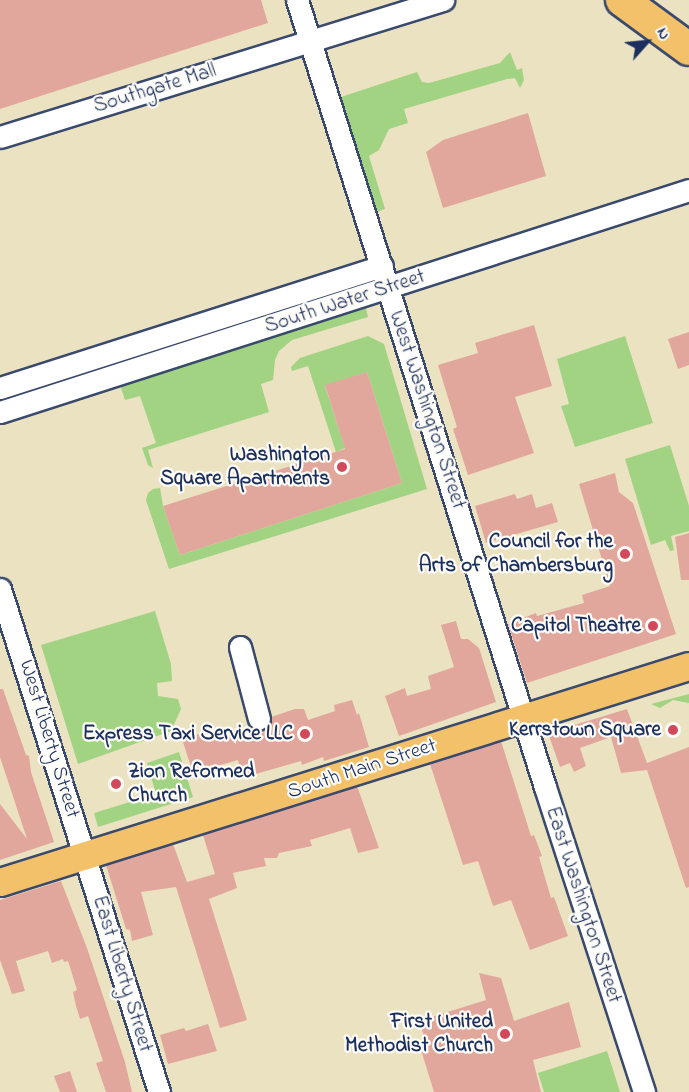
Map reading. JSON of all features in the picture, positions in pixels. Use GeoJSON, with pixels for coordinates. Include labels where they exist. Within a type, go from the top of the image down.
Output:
{"type":"FeatureCollection","features":[{"type":"Feature","properties":{"kind":"highway"},"geometry":{"type":"LineString","coordinates":[[622,0],[689,50]]}},
{"type":"Feature","properties":{"kind":"main road","name":"South Main Street"},"geometry":{"type":"LineString","coordinates":[[0,882],[689,666]]}},
{"type":"Feature","properties":{"kind":"street","name":"West Washington Street"},"geometry":{"type":"LineString","coordinates":[[297,0],[524,718]]}},
{"type":"Feature","properties":{"kind":"street","name":"Southgate Mall"},"geometry":{"type":"LineString","coordinates":[[0,137],[443,0]]}},
{"type":"Feature","properties":{"kind":"street","name":"South Water Street"},"geometry":{"type":"LineString","coordinates":[[0,412],[689,190]]}},
{"type":"Feature","properties":{"kind":"street","name":"South Water Street"},"geometry":{"type":"LineString","coordinates":[[0,388],[382,266]]}},
{"type":"Feature","properties":{"kind":"street","name":"West Liberty Street"},"geometry":{"type":"LineString","coordinates":[[0,589],[85,856]]}},
{"type":"Feature","properties":{"kind":"street"},"geometry":{"type":"LineString","coordinates":[[240,647],[259,719]]}},
{"type":"Feature","properties":{"kind":"street","name":"East Washington Street"},"geometry":{"type":"LineString","coordinates":[[524,718],[644,1092]]}},
{"type":"Feature","properties":{"kind":"street","name":"East Liberty Street"},"geometry":{"type":"LineString","coordinates":[[85,856],[159,1092]]}},
{"type":"Feature","properties":{"kind":"green space"},"geometry":{"type":"Polygon","coordinates":[[[510,52],[517,70],[522,68],[524,80],[520,88],[515,78],[507,79],[404,109],[408,123],[389,129],[379,150],[369,156],[385,209],[377,212],[341,97],[417,72],[422,82],[429,83],[500,63],[510,52]]]}},
{"type":"Feature","properties":{"kind":"green space"},"geometry":{"type":"Polygon","coordinates":[[[365,304],[368,317],[292,340],[279,351],[275,360],[273,380],[261,384],[269,412],[148,450],[153,468],[148,465],[142,448],[156,443],[140,396],[125,400],[120,385],[365,304]]]}},
{"type":"Feature","properties":{"kind":"green space"},"geometry":{"type":"Polygon","coordinates":[[[368,336],[384,344],[427,489],[169,569],[146,500],[148,493],[153,489],[160,488],[163,506],[180,555],[402,483],[367,372],[325,386],[345,448],[336,452],[308,366],[292,371],[291,367],[300,358],[368,336]]]}},
{"type":"Feature","properties":{"kind":"green space"},"geometry":{"type":"Polygon","coordinates":[[[625,336],[653,423],[575,447],[561,406],[569,404],[557,359],[625,336]]]}},
{"type":"Feature","properties":{"kind":"green space"},"geometry":{"type":"Polygon","coordinates":[[[670,445],[689,506],[689,531],[671,536],[674,550],[670,551],[665,540],[651,545],[625,459],[670,445]]]}},
{"type":"Feature","properties":{"kind":"green space"},"geometry":{"type":"Polygon","coordinates":[[[155,611],[171,664],[172,681],[157,683],[158,696],[178,699],[181,709],[171,731],[78,764],[41,645],[155,611]]]}},
{"type":"Feature","properties":{"kind":"green space"},"geometry":{"type":"Polygon","coordinates":[[[689,694],[689,703],[673,700],[660,708],[651,704],[689,694]]]}},
{"type":"Feature","properties":{"kind":"green space"},"geometry":{"type":"Polygon","coordinates":[[[179,752],[193,797],[98,827],[94,813],[156,794],[147,763],[179,752]]]}},
{"type":"Feature","properties":{"kind":"green space"},"geometry":{"type":"Polygon","coordinates":[[[607,1051],[620,1092],[544,1092],[538,1073],[607,1051]]]}},
{"type":"Feature","properties":{"kind":"building"},"geometry":{"type":"Polygon","coordinates":[[[0,0],[261,0],[268,23],[0,109],[0,0]]]}},
{"type":"Feature","properties":{"kind":"building"},"geometry":{"type":"Polygon","coordinates":[[[528,113],[546,176],[443,208],[426,152],[443,140],[528,113]]]}},
{"type":"Feature","properties":{"kind":"building"},"geometry":{"type":"Polygon","coordinates":[[[534,325],[552,386],[515,397],[534,453],[468,475],[453,429],[457,427],[438,365],[478,353],[475,343],[534,325]]]}},
{"type":"Feature","properties":{"kind":"building"},"geometry":{"type":"Polygon","coordinates":[[[689,332],[689,365],[678,369],[668,339],[689,332]]]}},
{"type":"Feature","properties":{"kind":"building","name":"Washington Square Apartments"},"geometry":{"type":"Polygon","coordinates":[[[367,372],[402,483],[180,555],[163,506],[345,449],[325,385],[367,372]]]}},
{"type":"Feature","properties":{"kind":"building"},"geometry":{"type":"Polygon","coordinates":[[[615,473],[619,492],[633,503],[676,634],[527,683],[508,624],[536,613],[537,616],[584,603],[582,595],[610,586],[579,484],[615,473]]]}},
{"type":"Feature","properties":{"kind":"building"},"geometry":{"type":"Polygon","coordinates":[[[515,494],[517,499],[532,494],[536,508],[552,503],[558,522],[486,543],[475,506],[515,494]]]}},
{"type":"Feature","properties":{"kind":"building"},"geometry":{"type":"Polygon","coordinates":[[[689,533],[689,580],[681,580],[675,537],[689,533]]]}},
{"type":"Feature","properties":{"kind":"building"},"geometry":{"type":"Polygon","coordinates":[[[456,621],[461,639],[468,639],[479,648],[496,702],[399,736],[385,696],[405,688],[407,696],[431,689],[428,676],[454,667],[441,625],[456,621]]]}},
{"type":"Feature","properties":{"kind":"building"},"geometry":{"type":"Polygon","coordinates":[[[0,689],[3,689],[26,755],[29,756],[31,772],[54,842],[0,860],[0,804],[27,839],[0,757],[0,689]]]}},
{"type":"Feature","properties":{"kind":"building"},"geometry":{"type":"Polygon","coordinates":[[[352,700],[357,715],[359,713],[369,747],[324,761],[323,757],[302,765],[301,761],[242,778],[238,760],[193,773],[182,739],[216,729],[220,740],[239,731],[263,733],[271,723],[271,717],[295,709],[304,709],[308,720],[335,711],[334,705],[352,700]]]}},
{"type":"Feature","properties":{"kind":"building"},"geometry":{"type":"Polygon","coordinates":[[[627,709],[647,763],[689,747],[689,887],[686,888],[647,770],[621,773],[611,737],[580,748],[586,766],[574,772],[570,763],[560,767],[548,733],[627,709]]]}},
{"type":"Feature","properties":{"kind":"building"},"geometry":{"type":"Polygon","coordinates":[[[501,741],[531,836],[534,835],[542,856],[539,857],[551,898],[554,897],[568,936],[530,950],[511,900],[493,906],[478,861],[463,865],[430,764],[501,741]]]}},
{"type":"Feature","properties":{"kind":"building"},"geometry":{"type":"Polygon","coordinates":[[[357,786],[379,848],[358,853],[350,828],[310,840],[312,846],[279,853],[277,858],[264,858],[266,866],[233,873],[237,888],[209,899],[247,1020],[220,1028],[176,887],[141,892],[153,935],[132,941],[106,865],[173,844],[187,882],[215,874],[203,835],[357,786]]]}},
{"type":"Feature","properties":{"kind":"building"},"geometry":{"type":"Polygon","coordinates":[[[61,881],[87,948],[125,1062],[132,1092],[106,1092],[96,1063],[103,1061],[88,1016],[80,1019],[73,992],[77,990],[68,961],[64,962],[63,959],[52,963],[48,951],[16,961],[25,991],[12,994],[0,960],[0,900],[61,881]]]}},
{"type":"Feature","properties":{"kind":"building","name":"First United Methodist Church"},"geometry":{"type":"Polygon","coordinates":[[[479,973],[501,978],[514,1021],[569,1002],[581,1047],[533,1060],[541,1092],[434,1092],[421,1050],[428,1048],[419,1021],[486,1000],[479,973]]]}},
{"type":"Feature","properties":{"kind":"building"},"geometry":{"type":"Polygon","coordinates":[[[208,1024],[217,1051],[168,1064],[160,1035],[184,1028],[186,1031],[208,1024]]]}},
{"type":"Feature","properties":{"kind":"building"},"geometry":{"type":"Polygon","coordinates":[[[70,1071],[77,1092],[60,1092],[54,1076],[70,1071]]]}},
{"type":"Feature","properties":{"kind":"place","name":"Washington Square Apartments"},"geometry":{"type":"Point","coordinates":[342,467]}},
{"type":"Feature","properties":{"kind":"place","name":"Council for the Arts of Chambersburg"},"geometry":{"type":"Point","coordinates":[625,554]}},
{"type":"Feature","properties":{"kind":"place","name":"Capitol Theatre"},"geometry":{"type":"Point","coordinates":[653,626]}},
{"type":"Feature","properties":{"kind":"place","name":"Kerrstown Square"},"geometry":{"type":"Point","coordinates":[673,730]}},
{"type":"Feature","properties":{"kind":"place","name":"Express Taxi Service LLC"},"geometry":{"type":"Point","coordinates":[305,734]}},
{"type":"Feature","properties":{"kind":"place","name":"Zion Reformed Church"},"geometry":{"type":"Point","coordinates":[116,784]}},
{"type":"Feature","properties":{"kind":"place","name":"First United Methodist Church"},"geometry":{"type":"Point","coordinates":[505,1034]}}]}
